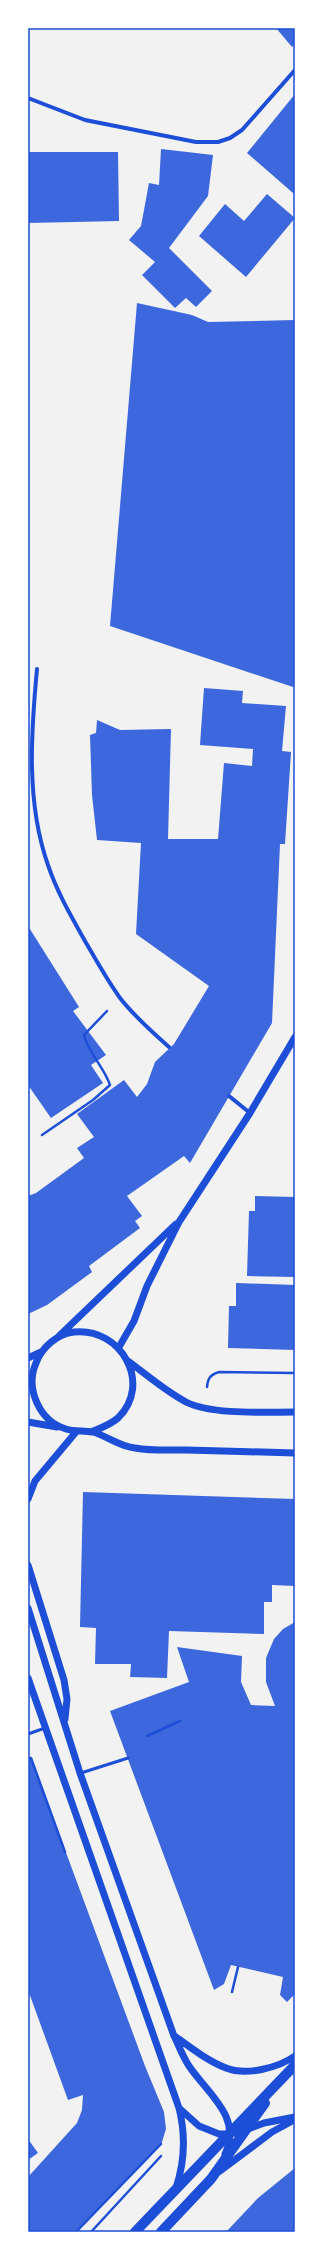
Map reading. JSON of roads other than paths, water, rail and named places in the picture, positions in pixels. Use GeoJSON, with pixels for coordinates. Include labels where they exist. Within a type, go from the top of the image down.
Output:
{"type":"FeatureCollection","features":[{"type":"Feature","properties":{"kind":"main road"},"geometry":{"type":"LineString","coordinates":[[135,2232],[175,2192],[295,2065]]}},
{"type":"Feature","properties":{"kind":"main road"},"geometry":{"type":"LineString","coordinates":[[161,2232],[211,2179],[285,2075]]}},
{"type":"Feature","properties":{"kind":"street"},"geometry":{"type":"LineString","coordinates":[[28,98],[85,120],[196,142],[218,142],[230,138],[242,130],[295,70]]}},
{"type":"Feature","properties":{"kind":"street"},"geometry":{"type":"LineString","coordinates":[[37,669],[32,721],[32,776],[39,828],[47,864],[60,897],[120,998],[144,1025],[169,1047]]}},
{"type":"Feature","properties":{"kind":"street"},"geometry":{"type":"LineString","coordinates":[[119,1347],[134,1321],[147,1286],[179,1222],[250,1113],[295,1037]]}},
{"type":"Feature","properties":{"kind":"street"},"geometry":{"type":"LineString","coordinates":[[229,1096],[250,1113]]}},
{"type":"Feature","properties":{"kind":"street"},"geometry":{"type":"LineString","coordinates":[[64,1429],[43,1413],[36,1402],[32,1376],[35,1363],[42,1352],[179,1222]]}},
{"type":"Feature","properties":{"kind":"street"},"geometry":{"type":"LineString","coordinates":[[28,1422],[76,1432],[91,1432],[106,1427],[118,1418],[127,1406],[132,1383],[128,1361],[119,1347],[106,1337],[90,1332],[73,1332],[57,1338]]}},
{"type":"Feature","properties":{"kind":"street"},"geometry":{"type":"LineString","coordinates":[[28,1358],[42,1352]]}},
{"type":"Feature","properties":{"kind":"street"},"geometry":{"type":"LineString","coordinates":[[128,1361],[187,1402],[214,1409],[232,1411],[295,1412]]}},
{"type":"Feature","properties":{"kind":"street"},"geometry":{"type":"LineString","coordinates":[[28,1499],[35,1480],[76,1432]]}},
{"type":"Feature","properties":{"kind":"street"},"geometry":{"type":"LineString","coordinates":[[91,1432],[134,1448],[295,1453]]}},
{"type":"Feature","properties":{"kind":"street"},"geometry":{"type":"LineString","coordinates":[[28,1564],[64,1680],[67,1699],[64,1721]]}},
{"type":"Feature","properties":{"kind":"street"},"geometry":{"type":"LineString","coordinates":[[28,1608],[80,1774],[174,2036],[189,2066],[225,2113],[230,2133],[228,2146],[211,2179]]}},
{"type":"Feature","properties":{"kind":"street"},"geometry":{"type":"LineString","coordinates":[[28,1678],[179,2108],[184,2129],[184,2150],[181,2174],[175,2192]]}},
{"type":"Feature","properties":{"kind":"street"},"geometry":{"type":"LineString","coordinates":[[174,2036],[192,2050],[227,2068],[248,2070],[272,2067],[295,2056]]}},
{"type":"Feature","properties":{"kind":"street"},"geometry":{"type":"LineString","coordinates":[[179,2108],[199,2126],[209,2132],[219,2134],[230,2133],[295,2118]]}},
{"type":"Feature","properties":{"kind":"street"},"geometry":{"type":"LineString","coordinates":[[211,2179],[272,2132],[295,2118]]}},
{"type":"Feature","properties":{"kind":"lane"},"geometry":{"type":"LineString","coordinates":[[28,1734],[46,1728]]}},
{"type":"Feature","properties":{"kind":"lane"},"geometry":{"type":"LineString","coordinates":[[80,1774],[128,1758]]}}]}
